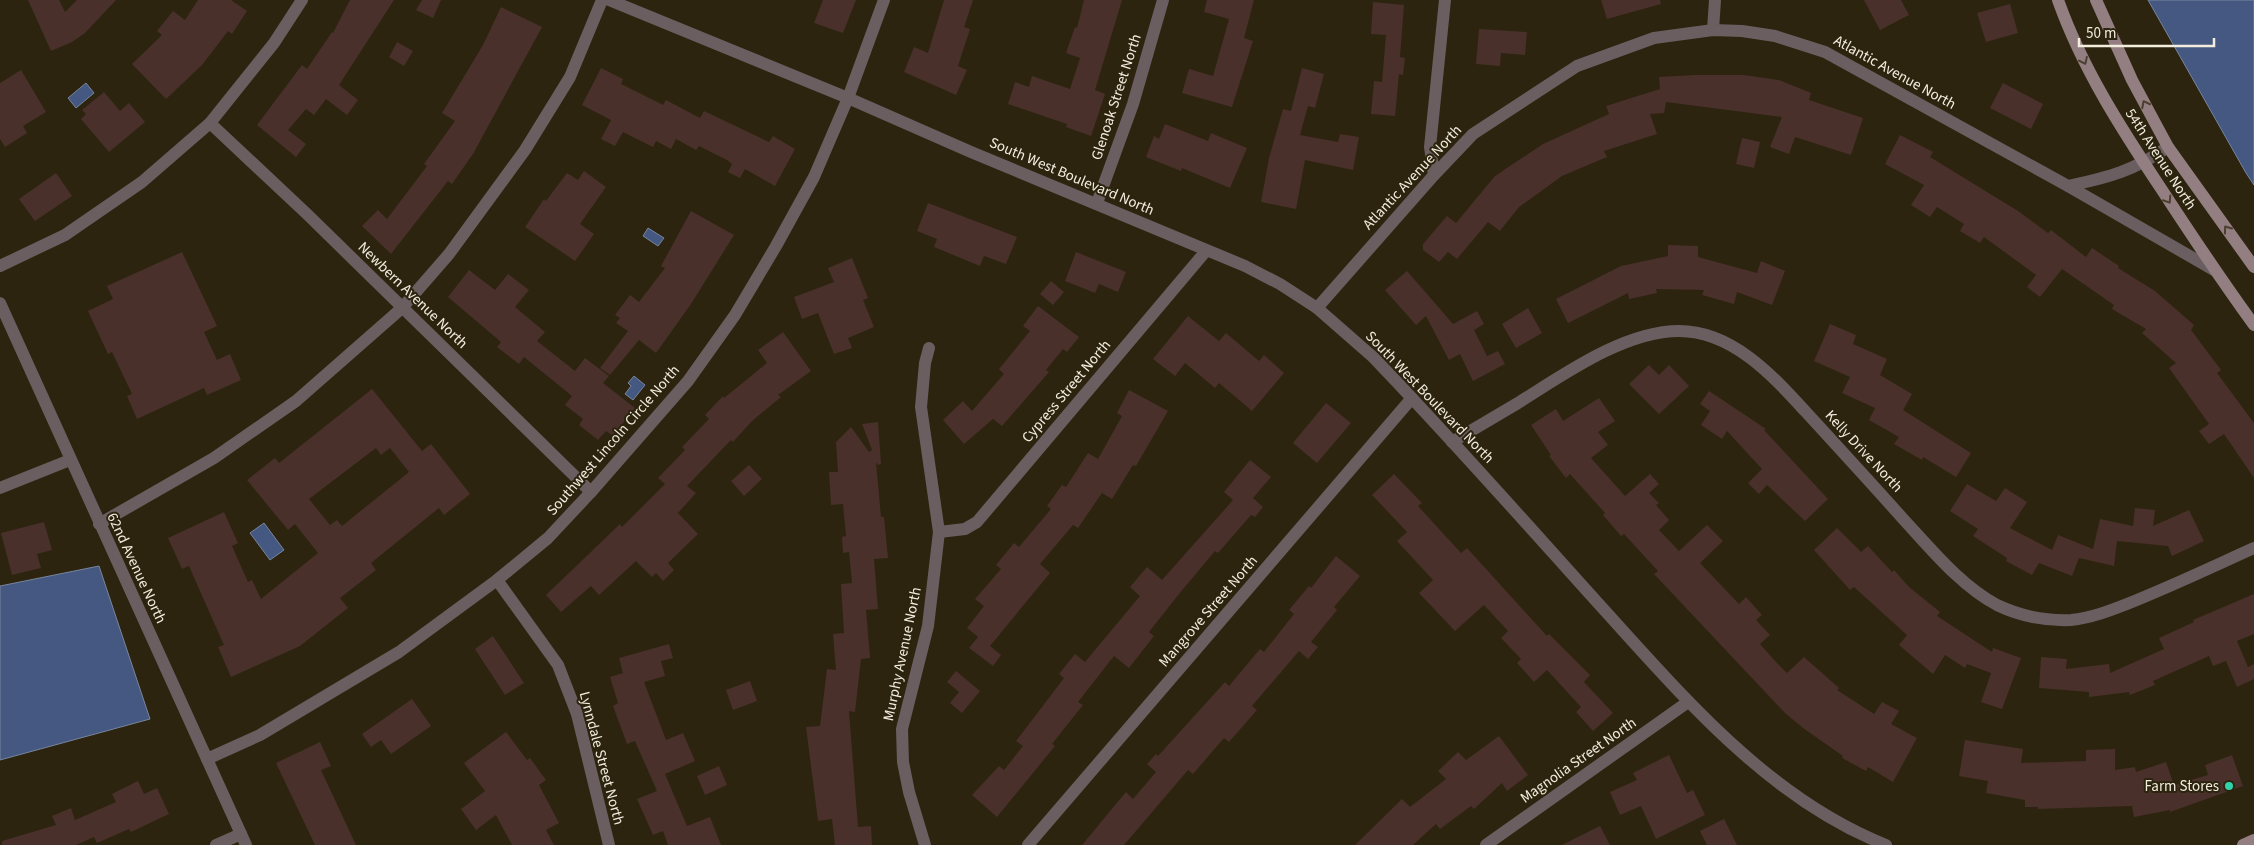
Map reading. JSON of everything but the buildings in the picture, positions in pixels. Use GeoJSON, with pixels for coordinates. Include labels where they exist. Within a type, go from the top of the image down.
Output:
{"type":"FeatureCollection","features":[{"type":"Feature","properties":{"kind":"main road","name":"54th Avenue North"},"geometry":{"type":"LineString","coordinates":[[2058,0],[2089,71],[2144,163],[2214,270],[2254,325]]}},
{"type":"Feature","properties":{"kind":"main road","name":"54th Avenue North"},"geometry":{"type":"LineString","coordinates":[[2096,0],[2132,80],[2168,147],[2254,267]]}},
{"type":"Feature","properties":{"kind":"main road"},"geometry":{"type":"LineString","coordinates":[[2243,845],[2254,840]]}},
{"type":"Feature","properties":{"kind":"street"},"geometry":{"type":"LineString","coordinates":[[0,266],[57,240],[142,182],[210,123],[274,43],[302,0]]}},
{"type":"Feature","properties":{"kind":"street"},"geometry":{"type":"LineString","coordinates":[[99,524],[214,458],[296,401],[402,308],[449,254],[525,150],[570,78],[602,0]]}},
{"type":"Feature","properties":{"kind":"street","name":"South West Boulevard North"},"geometry":{"type":"LineString","coordinates":[[609,0],[848,98],[971,152],[1245,266],[1280,284],[1317,308],[1373,357],[1412,398],[1688,702],[1765,772],[1808,806],[1886,845]]}},
{"type":"Feature","properties":{"kind":"street","name":"Southwest Lincoln Circle North"},"geometry":{"type":"LineString","coordinates":[[207,759],[260,736],[399,652],[497,580],[548,538],[591,492],[688,381],[735,316],[814,178],[848,98],[884,0]]}},
{"type":"Feature","properties":{"kind":"street","name":"Glenoak Street North"},"geometry":{"type":"LineString","coordinates":[[1097,203],[1133,104],[1163,0]]}},
{"type":"Feature","properties":{"kind":"street"},"geometry":{"type":"LineString","coordinates":[[1434,175],[1430,147],[1444,0]]}},
{"type":"Feature","properties":{"kind":"street"},"geometry":{"type":"LineString","coordinates":[[1713,30],[1715,0]]}},
{"type":"Feature","properties":{"kind":"street","name":"Atlantic Avenue North"},"geometry":{"type":"LineString","coordinates":[[1317,308],[1434,175],[1474,134],[1577,66],[1654,38],[1713,30],[1742,31],[1775,36],[1825,52],[2068,186],[2214,270]]}},
{"type":"Feature","properties":{"kind":"street","name":"Newbern Avenue North"},"geometry":{"type":"LineString","coordinates":[[210,123],[591,492]]}},
{"type":"Feature","properties":{"kind":"street"},"geometry":{"type":"LineString","coordinates":[[2068,186],[2107,178],[2144,163],[2168,147]]}},
{"type":"Feature","properties":{"kind":"street","name":"Cypress Street North"},"geometry":{"type":"LineString","coordinates":[[939,532],[965,528],[976,522],[1206,251]]}},
{"type":"Feature","properties":{"kind":"street","name":"62nd Avenue North"},"geometry":{"type":"LineString","coordinates":[[0,304],[244,839]]}},
{"type":"Feature","properties":{"kind":"street","name":"Kelly Drive North"},"geometry":{"type":"LineString","coordinates":[[1452,442],[1564,374],[1611,350],[1637,339],[1661,333],[1680,331],[1702,335],[1740,349],[1781,385],[1942,561],[1996,604],[2023,615],[2050,620],[2095,616],[2148,596],[2254,548]]}},
{"type":"Feature","properties":{"kind":"street","name":"Murphy Avenue North"},"geometry":{"type":"LineString","coordinates":[[925,845],[909,792],[903,762],[902,729],[928,626],[939,532],[921,407],[925,363],[929,348]]}},
{"type":"Feature","properties":{"kind":"street","name":"Mangrove Street North"},"geometry":{"type":"LineString","coordinates":[[1028,845],[1412,398]]}},
{"type":"Feature","properties":{"kind":"street"},"geometry":{"type":"LineString","coordinates":[[0,488],[70,460]]}},
{"type":"Feature","properties":{"kind":"street","name":"Lynndale Street North"},"geometry":{"type":"LineString","coordinates":[[497,580],[558,665],[577,714],[609,845]]}},
{"type":"Feature","properties":{"kind":"street","name":"Magnolia Street North"},"geometry":{"type":"LineString","coordinates":[[1486,845],[1688,702]]}},
{"type":"Feature","properties":{"kind":"street"},"geometry":{"type":"LineString","coordinates":[[216,845],[244,839]]}},
{"type":"Feature","properties":{"kind":"water"},"geometry":{"type":"Polygon","coordinates":[[[2148,0],[2254,0],[2254,185],[2246,173],[2148,0]]]}},
{"type":"Feature","properties":{"kind":"water"},"geometry":{"type":"Polygon","coordinates":[[[86,83],[94,93],[76,108],[68,98],[86,83]]]}},
{"type":"Feature","properties":{"kind":"water"},"geometry":{"type":"Polygon","coordinates":[[[648,228],[664,238],[658,246],[643,236],[648,228]]]}},
{"type":"Feature","properties":{"kind":"water"},"geometry":{"type":"Polygon","coordinates":[[[634,376],[645,385],[633,400],[625,394],[631,386],[628,383],[634,376]]]}},
{"type":"Feature","properties":{"kind":"water"},"geometry":{"type":"Polygon","coordinates":[[[264,523],[284,550],[270,560],[250,533],[264,523]]]}},
{"type":"Feature","properties":{"kind":"water"},"geometry":{"type":"Polygon","coordinates":[[[99,566],[150,719],[0,760],[0,586],[99,566]]]}},
{"type":"Feature","properties":{"kind":"place","name":"Farm Stores"},"geometry":{"type":"Point","coordinates":[2229,786]}}]}
